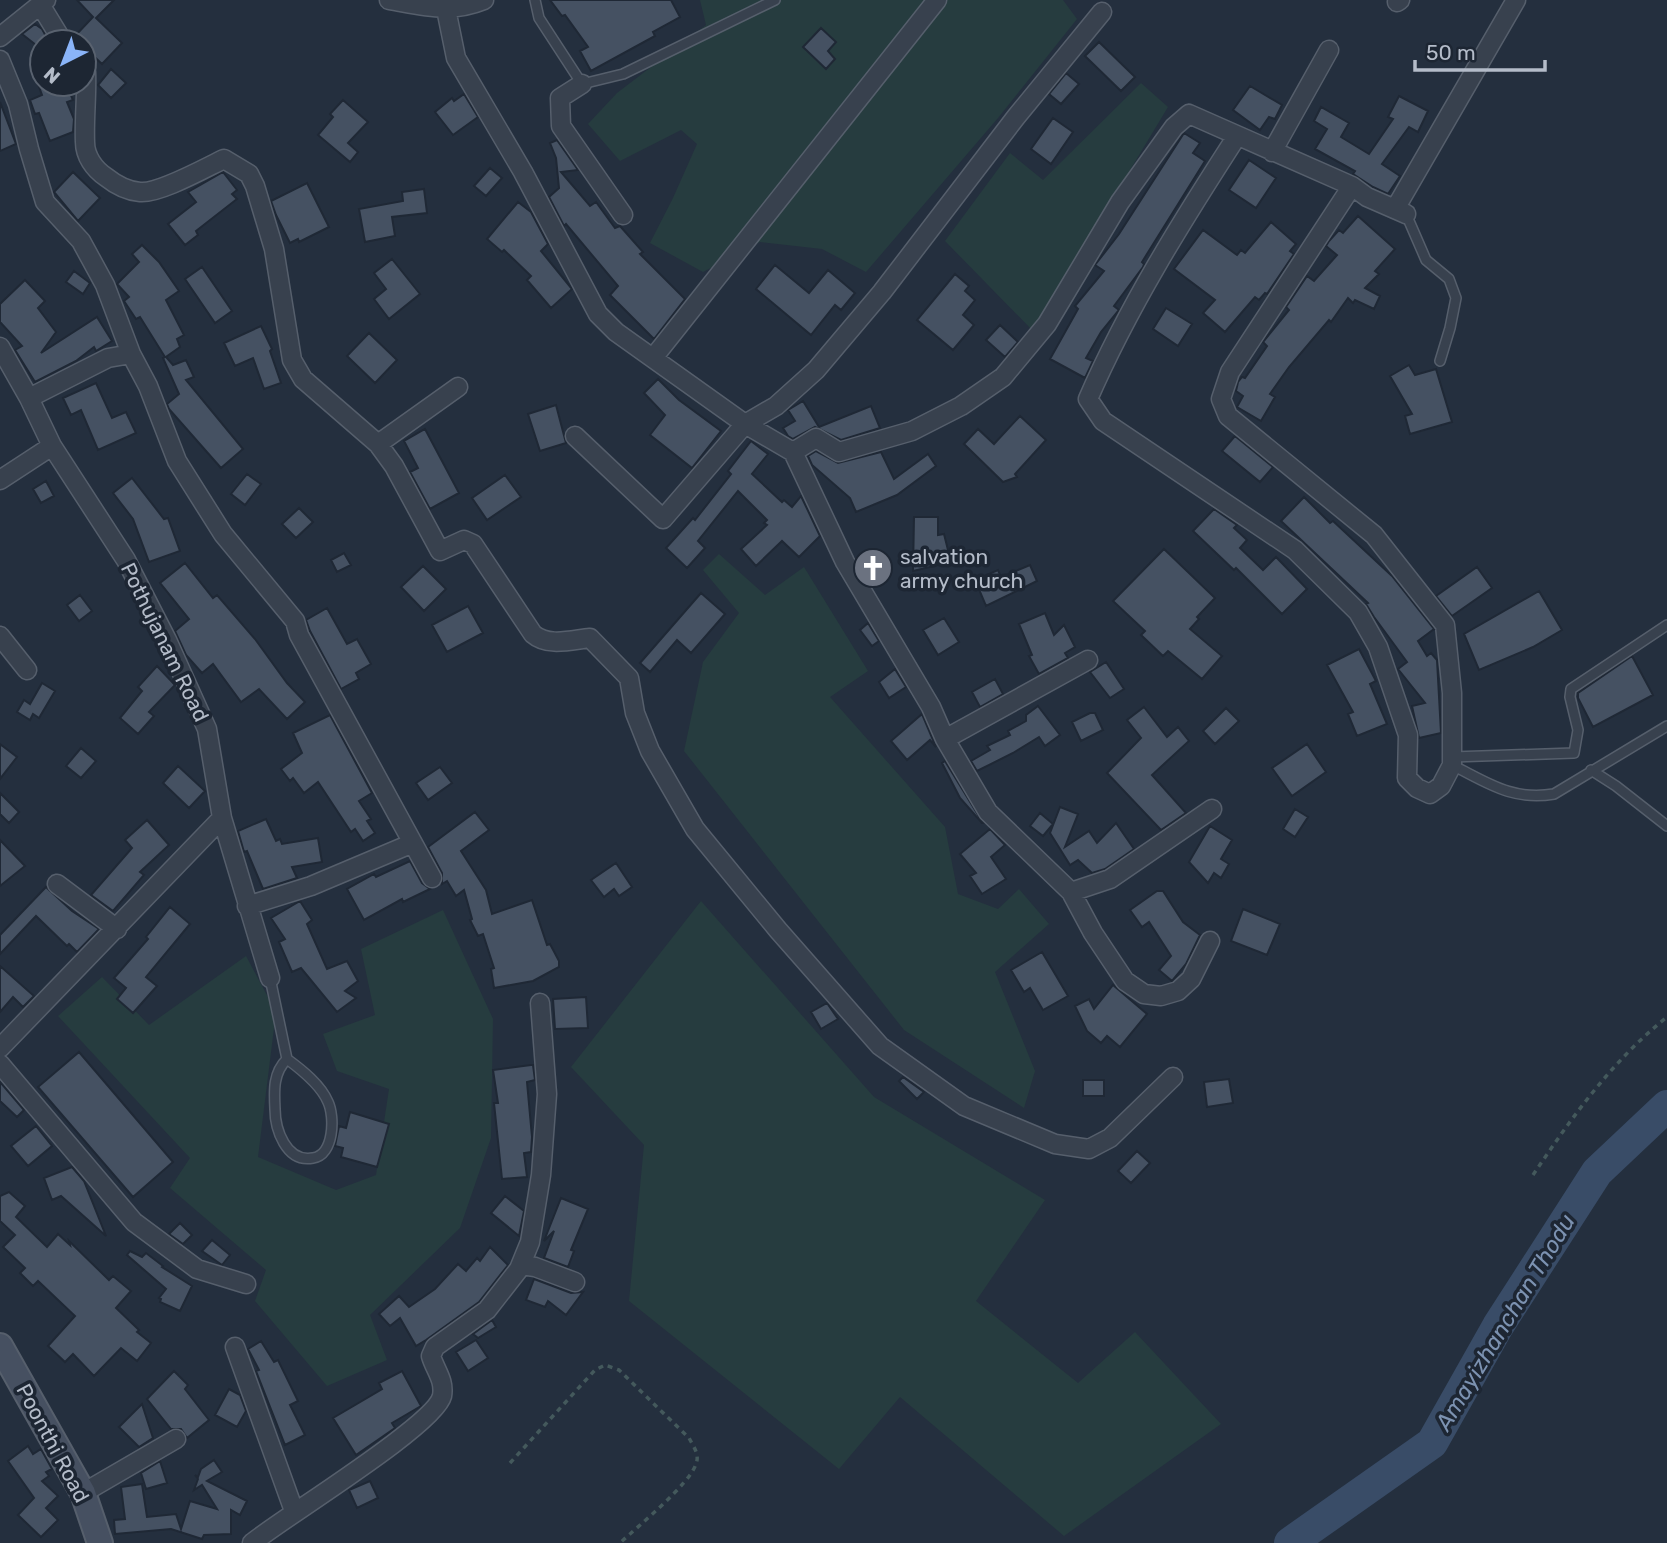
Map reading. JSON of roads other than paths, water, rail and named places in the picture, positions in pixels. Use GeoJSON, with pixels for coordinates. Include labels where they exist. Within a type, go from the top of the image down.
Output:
{"type":"FeatureCollection","features":[{"type":"Feature","properties":{"kind":"main road","name":"Poonthi Road"},"geometry":{"type":"LineString","coordinates":[[0,1346],[83,1493],[100,1543]]}},
{"type":"Feature","properties":{"kind":"street"},"geometry":{"type":"LineString","coordinates":[[389,0],[446,9],[467,7],[484,0]]}},
{"type":"Feature","properties":{"kind":"street"},"geometry":{"type":"LineString","coordinates":[[653,358],[937,0]]}},
{"type":"Feature","properties":{"kind":"street"},"geometry":{"type":"LineString","coordinates":[[1406,214],[1395,209],[1516,0]]}},
{"type":"Feature","properties":{"kind":"street"},"geometry":{"type":"LineString","coordinates":[[0,37],[43,3],[56,28]]}},
{"type":"Feature","properties":{"kind":"street"},"geometry":{"type":"LineString","coordinates":[[446,9],[456,58],[523,172],[597,314],[616,332],[745,424],[793,452],[845,562],[932,707],[945,739],[988,812],[1071,892],[1093,933],[1125,981],[1144,994],[1161,996],[1178,991],[1191,979],[1210,941]]}},
{"type":"Feature","properties":{"kind":"street"},"geometry":{"type":"LineString","coordinates":[[575,436],[663,519],[745,424],[776,406],[816,370],[883,292],[1016,117],[1102,12]]}},
{"type":"Feature","properties":{"kind":"street"},"geometry":{"type":"LineString","coordinates":[[1272,152],[1329,50]]}},
{"type":"Feature","properties":{"kind":"street"},"geometry":{"type":"LineString","coordinates":[[0,60],[18,104],[45,202],[81,241],[105,285],[177,461],[223,534],[295,621],[299,635],[432,878]]}},
{"type":"Feature","properties":{"kind":"street"},"geometry":{"type":"LineString","coordinates":[[582,84],[561,98],[561,126],[623,215]]}},
{"type":"Feature","properties":{"kind":"street"},"geometry":{"type":"LineString","coordinates":[[87,98],[85,145],[94,169],[126,189],[143,192],[179,181],[224,159],[249,174],[274,249],[292,360],[303,379],[378,444],[394,466],[440,551],[464,540],[473,544],[533,634],[547,642],[590,638],[629,678],[635,712],[650,751],[695,829],[778,930],[880,1046],[964,1105],[1055,1144],[1089,1149],[1110,1138],[1173,1077]]}},
{"type":"Feature","properties":{"kind":"street"},"geometry":{"type":"LineString","coordinates":[[793,452],[816,438],[839,452],[912,432],[961,406],[1003,377],[1048,324],[1120,202],[1174,127],[1189,114],[1352,186],[1367,197],[1406,214]]}},
{"type":"Feature","properties":{"kind":"street"},"geometry":{"type":"LineString","coordinates":[[1237,136],[1173,235],[1100,370],[1088,399],[1103,421],[1295,550],[1358,612],[1378,647],[1408,735],[1407,778],[1417,788],[1430,794],[1441,786],[1452,761],[1452,693],[1445,625],[1374,535],[1228,416],[1221,399],[1230,372],[1352,186]]}},
{"type":"Feature","properties":{"kind":"street","name":"Pothujanam Road"},"geometry":{"type":"LineString","coordinates":[[0,347],[52,446],[126,560],[208,729],[222,818],[270,978]]}},
{"type":"Feature","properties":{"kind":"street"},"geometry":{"type":"LineString","coordinates":[[29,398],[108,358],[131,354]]}},
{"type":"Feature","properties":{"kind":"street"},"geometry":{"type":"LineString","coordinates":[[378,444],[458,387]]}},
{"type":"Feature","properties":{"kind":"street"},"geometry":{"type":"LineString","coordinates":[[0,480],[52,446]]}},
{"type":"Feature","properties":{"kind":"street"},"geometry":{"type":"LineString","coordinates":[[0,636],[27,670]]}},
{"type":"Feature","properties":{"kind":"street"},"geometry":{"type":"LineString","coordinates":[[945,739],[1088,660]]}},
{"type":"Feature","properties":{"kind":"street"},"geometry":{"type":"LineString","coordinates":[[1071,892],[1110,878],[1212,808]]}},
{"type":"Feature","properties":{"kind":"street"},"geometry":{"type":"LineString","coordinates":[[0,1048],[222,818]]}},
{"type":"Feature","properties":{"kind":"street"},"geometry":{"type":"LineString","coordinates":[[247,905],[311,886],[412,843]]}},
{"type":"Feature","properties":{"kind":"street"},"geometry":{"type":"LineString","coordinates":[[57,884],[117,929]]}},
{"type":"Feature","properties":{"kind":"street"},"geometry":{"type":"LineString","coordinates":[[252,1543],[397,1442],[429,1416],[441,1398],[443,1382],[431,1356],[435,1347],[487,1310],[520,1265],[530,1242],[541,1175],[547,1094],[540,1003]]}},
{"type":"Feature","properties":{"kind":"street"},"geometry":{"type":"LineString","coordinates":[[0,1064],[134,1222],[197,1269],[246,1284]]}},
{"type":"Feature","properties":{"kind":"street"},"geometry":{"type":"LineString","coordinates":[[520,1265],[575,1282]]}},
{"type":"Feature","properties":{"kind":"street"},"geometry":{"type":"LineString","coordinates":[[235,1348],[295,1511]]}},
{"type":"Feature","properties":{"kind":"street"},"geometry":{"type":"LineString","coordinates":[[83,1493],[176,1439]]}},
{"type":"Feature","properties":{"kind":"lane"},"geometry":{"type":"LineString","coordinates":[[535,0],[539,19],[582,84],[623,74],[775,0]]}},
{"type":"Feature","properties":{"kind":"lane"},"geometry":{"type":"LineString","coordinates":[[1406,214],[1426,260],[1449,279],[1455,298],[1440,361]]}},
{"type":"Feature","properties":{"kind":"lane"},"geometry":{"type":"LineString","coordinates":[[1452,761],[1574,753],[1578,730],[1570,696],[1571,689],[1667,625]]}},
{"type":"Feature","properties":{"kind":"lane"},"geometry":{"type":"LineString","coordinates":[[1452,761],[1501,790],[1533,797],[1554,794],[1667,726]]}},
{"type":"Feature","properties":{"kind":"lane"},"geometry":{"type":"LineString","coordinates":[[1591,771],[1616,786],[1667,826]]}},
{"type":"Feature","properties":{"kind":"lane"},"geometry":{"type":"LineString","coordinates":[[270,978],[287,1059],[323,1092],[332,1114],[329,1141],[323,1153],[315,1158],[304,1158],[293,1153],[282,1142],[275,1124],[274,1086],[280,1067],[287,1059]]}},
{"type":"Feature","properties":{"kind":"waterway","name":"Amayizhanchan Thodu"},"geometry":{"type":"LineString","coordinates":[[1290,1543],[1432,1443],[1498,1326],[1597,1172],[1667,1106]]}},
{"type":"Feature","properties":{"kind":"place","name":"salvation army church"},"geometry":{"type":"Point","coordinates":[873,568]}}]}
